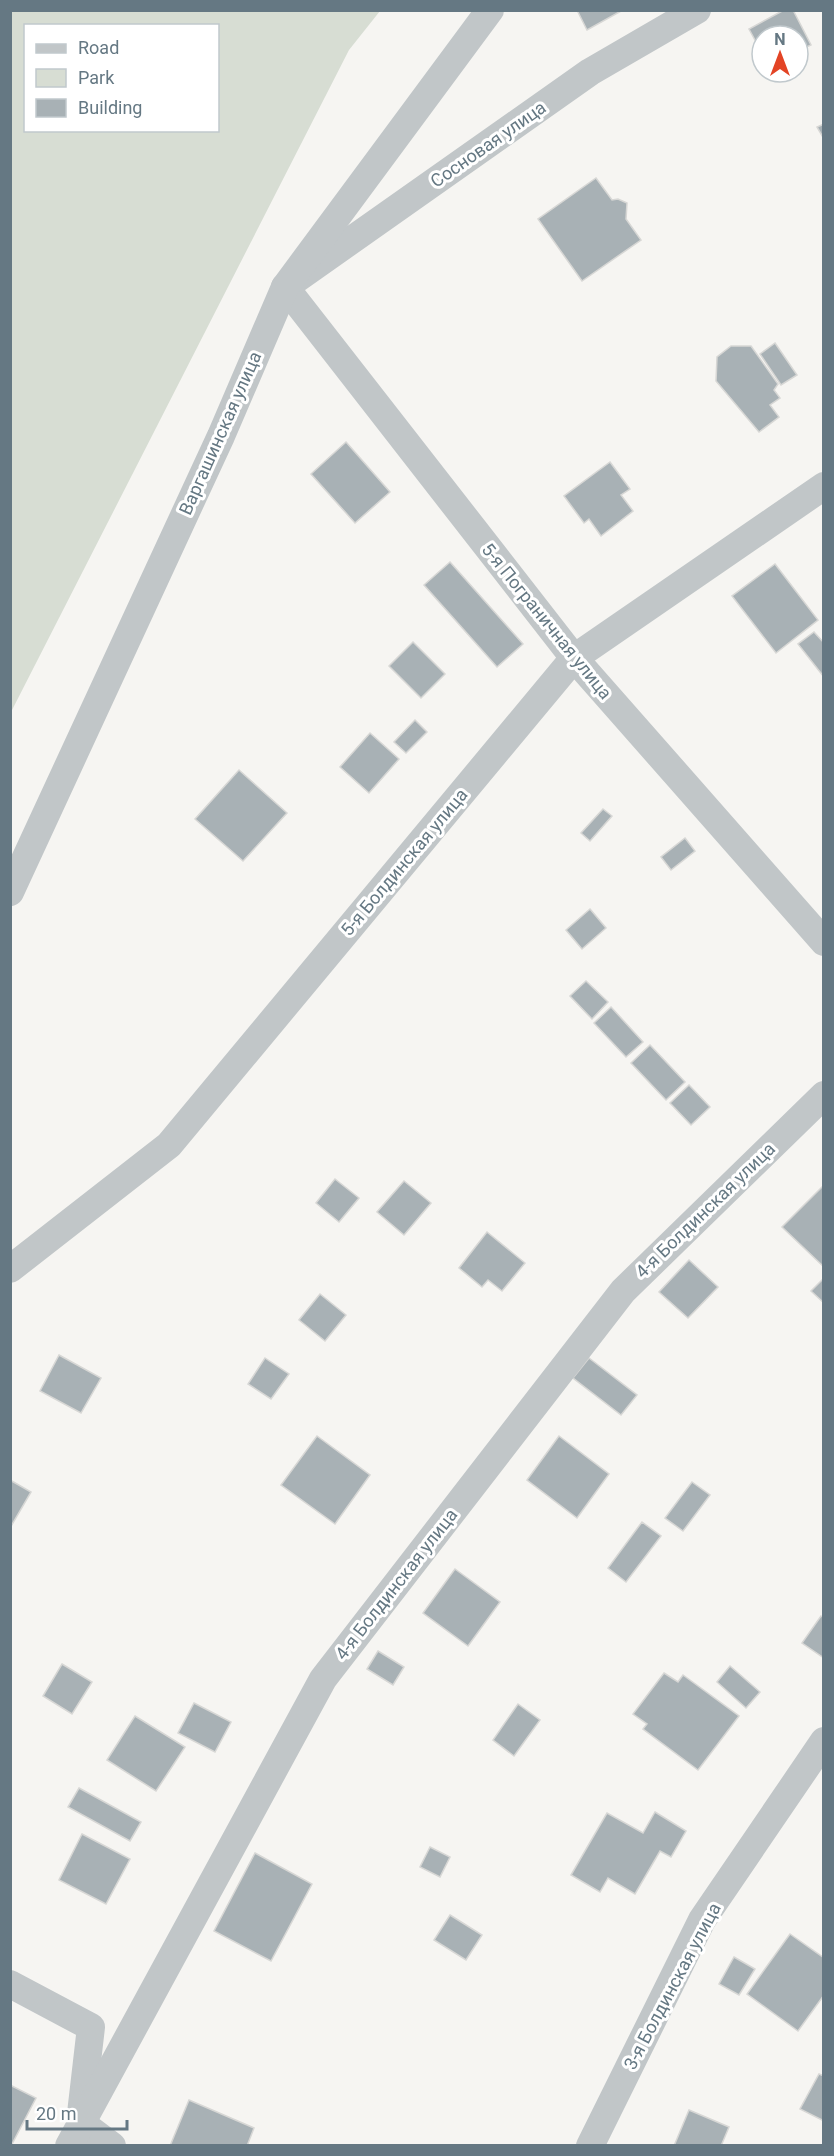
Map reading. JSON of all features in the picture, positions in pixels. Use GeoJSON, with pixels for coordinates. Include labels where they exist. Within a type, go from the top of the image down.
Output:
{"type":"FeatureCollection","features":[{"type":"Feature","properties":{"kind":"street","name":"Варгашинская улица"},"geometry":{"type":"LineString","coordinates":[[10,892],[221,436],[285,287],[490,10]]}},
{"type":"Feature","properties":{"kind":"street","name":"Сосновая улица"},"geometry":{"type":"LineString","coordinates":[[285,287],[590,72],[697,10]]}},
{"type":"Feature","properties":{"kind":"street","name":"5-я Пограничная улица"},"geometry":{"type":"LineString","coordinates":[[285,287],[574,658],[824,942]]}},
{"type":"Feature","properties":{"kind":"street","name":"5-я Болдинская улица"},"geometry":{"type":"LineString","coordinates":[[10,1269],[169,1145],[574,658],[824,486]]}},
{"type":"Feature","properties":{"kind":"street","name":"4-я Болдинская улица"},"geometry":{"type":"LineString","coordinates":[[75,2134],[323,1679],[622,1291],[824,1095]]}},
{"type":"Feature","properties":{"kind":"street","name":"3-я Болдинская улица"},"geometry":{"type":"LineString","coordinates":[[590,2145],[702,1920],[824,1741]]}},
{"type":"Feature","properties":{"kind":"street"},"geometry":{"type":"LineString","coordinates":[[10,1984],[91,2027],[75,2134],[112,2145]]}},
{"type":"Feature","properties":{"kind":"green space"},"geometry":{"type":"Polygon","coordinates":[[[11,10],[380,11],[349,50],[11,712],[11,10]]]}},
{"type":"Feature","properties":{"kind":"building"},"geometry":{"type":"Polygon","coordinates":[[[577,10],[623,10],[587,30],[577,10]]]}},
{"type":"Feature","properties":{"kind":"building"},"geometry":{"type":"Polygon","coordinates":[[[784,10],[793,10],[800,24],[758,24],[784,10]]]}},
{"type":"Feature","properties":{"kind":"building"},"geometry":{"type":"Polygon","coordinates":[[[824,124],[824,139],[817,127],[824,124]]]}},
{"type":"Feature","properties":{"kind":"building"},"geometry":{"type":"Polygon","coordinates":[[[596,178],[612,200],[618,199],[627,203],[626,219],[641,240],[582,281],[538,219],[596,178]]]}},
{"type":"Feature","properties":{"kind":"building"},"geometry":{"type":"Polygon","coordinates":[[[775,343],[797,375],[781,385],[760,354],[775,343]]]}},
{"type":"Feature","properties":{"kind":"building"},"geometry":{"type":"Polygon","coordinates":[[[731,346],[751,346],[778,384],[774,390],[780,398],[770,405],[779,417],[759,432],[716,381],[717,357],[731,346]]]}},
{"type":"Feature","properties":{"kind":"building"},"geometry":{"type":"Polygon","coordinates":[[[346,442],[390,492],[355,523],[311,474],[346,442]]]}},
{"type":"Feature","properties":{"kind":"building"},"geometry":{"type":"Polygon","coordinates":[[[610,462],[630,489],[621,495],[633,511],[601,536],[589,519],[584,523],[564,496],[610,462]]]}},
{"type":"Feature","properties":{"kind":"building"},"geometry":{"type":"Polygon","coordinates":[[[450,562],[523,644],[497,667],[424,585],[450,562]]]}},
{"type":"Feature","properties":{"kind":"building"},"geometry":{"type":"Polygon","coordinates":[[[775,564],[818,620],[776,653],[732,596],[775,564]]]}},
{"type":"Feature","properties":{"kind":"building"},"geometry":{"type":"Polygon","coordinates":[[[814,632],[824,643],[824,677],[798,644],[814,632]]]}},
{"type":"Feature","properties":{"kind":"building"},"geometry":{"type":"Polygon","coordinates":[[[413,642],[445,674],[421,698],[389,666],[413,642]]]}},
{"type":"Feature","properties":{"kind":"building"},"geometry":{"type":"Polygon","coordinates":[[[415,720],[427,732],[406,753],[394,742],[415,720]]]}},
{"type":"Feature","properties":{"kind":"building"},"geometry":{"type":"Polygon","coordinates":[[[370,733],[399,759],[369,793],[340,767],[370,733]]]}},
{"type":"Feature","properties":{"kind":"building"},"geometry":{"type":"Polygon","coordinates":[[[239,770],[287,813],[243,861],[195,819],[239,770]]]}},
{"type":"Feature","properties":{"kind":"building"},"geometry":{"type":"Polygon","coordinates":[[[603,809],[612,816],[590,841],[581,833],[603,809]]]}},
{"type":"Feature","properties":{"kind":"building"},"geometry":{"type":"Polygon","coordinates":[[[685,838],[695,851],[671,870],[661,857],[685,838]]]}},
{"type":"Feature","properties":{"kind":"building"},"geometry":{"type":"Polygon","coordinates":[[[590,909],[606,928],[582,949],[566,930],[590,909]]]}},
{"type":"Feature","properties":{"kind":"building"},"geometry":{"type":"Polygon","coordinates":[[[586,981],[608,1002],[592,1019],[570,996],[586,981]]]}},
{"type":"Feature","properties":{"kind":"building"},"geometry":{"type":"Polygon","coordinates":[[[611,1007],[643,1042],[626,1057],[594,1023],[611,1007]]]}},
{"type":"Feature","properties":{"kind":"building"},"geometry":{"type":"Polygon","coordinates":[[[650,1045],[685,1082],[666,1100],[631,1063],[650,1045]]]}},
{"type":"Feature","properties":{"kind":"building"},"geometry":{"type":"Polygon","coordinates":[[[689,1085],[710,1107],[691,1125],[670,1103],[689,1085]]]}},
{"type":"Feature","properties":{"kind":"building"},"geometry":{"type":"Polygon","coordinates":[[[335,1179],[359,1198],[339,1222],[316,1203],[335,1179]]]}},
{"type":"Feature","properties":{"kind":"building"},"geometry":{"type":"Polygon","coordinates":[[[404,1181],[431,1203],[404,1235],[377,1212],[404,1181]]]}},
{"type":"Feature","properties":{"kind":"building"},"geometry":{"type":"Polygon","coordinates":[[[824,1185],[824,1267],[782,1227],[824,1185]]]}},
{"type":"Feature","properties":{"kind":"building"},"geometry":{"type":"Polygon","coordinates":[[[487,1232],[525,1263],[502,1291],[488,1280],[482,1287],[459,1268],[487,1232]]]}},
{"type":"Feature","properties":{"kind":"building"},"geometry":{"type":"Polygon","coordinates":[[[689,1260],[718,1287],[688,1318],[659,1292],[689,1260]]]}},
{"type":"Feature","properties":{"kind":"building"},"geometry":{"type":"Polygon","coordinates":[[[824,1278],[824,1303],[811,1291],[824,1278]]]}},
{"type":"Feature","properties":{"kind":"building"},"geometry":{"type":"Polygon","coordinates":[[[320,1294],[346,1315],[325,1341],[299,1320],[320,1294]]]}},
{"type":"Feature","properties":{"kind":"building"},"geometry":{"type":"Polygon","coordinates":[[[59,1355],[101,1378],[81,1413],[40,1391],[59,1355]]]}},
{"type":"Feature","properties":{"kind":"building"},"geometry":{"type":"Polygon","coordinates":[[[265,1358],[289,1374],[271,1399],[248,1384],[265,1358]]]}},
{"type":"Feature","properties":{"kind":"building"},"geometry":{"type":"Polygon","coordinates":[[[589,1358],[637,1395],[621,1415],[573,1378],[589,1358]]]}},
{"type":"Feature","properties":{"kind":"building"},"geometry":{"type":"Polygon","coordinates":[[[317,1436],[370,1475],[335,1524],[281,1485],[317,1436]]]}},
{"type":"Feature","properties":{"kind":"building"},"geometry":{"type":"Polygon","coordinates":[[[559,1436],[609,1474],[577,1518],[527,1480],[559,1436]]]}},
{"type":"Feature","properties":{"kind":"building"},"geometry":{"type":"Polygon","coordinates":[[[10,1480],[31,1492],[10,1528],[10,1480]]]}},
{"type":"Feature","properties":{"kind":"building"},"geometry":{"type":"Polygon","coordinates":[[[692,1482],[710,1495],[683,1531],[665,1518],[692,1482]]]}},
{"type":"Feature","properties":{"kind":"building"},"geometry":{"type":"Polygon","coordinates":[[[642,1522],[661,1536],[626,1582],[608,1568],[642,1522]]]}},
{"type":"Feature","properties":{"kind":"building"},"geometry":{"type":"Polygon","coordinates":[[[455,1569],[500,1602],[468,1646],[423,1613],[455,1569]]]}},
{"type":"Feature","properties":{"kind":"building"},"geometry":{"type":"Polygon","coordinates":[[[821,1616],[824,1618],[824,1658],[802,1643],[821,1616]]]}},
{"type":"Feature","properties":{"kind":"building"},"geometry":{"type":"Polygon","coordinates":[[[378,1651],[404,1667],[393,1685],[367,1669],[378,1651]]]}},
{"type":"Feature","properties":{"kind":"building"},"geometry":{"type":"Polygon","coordinates":[[[62,1664],[92,1682],[72,1714],[43,1696],[62,1664]]]}},
{"type":"Feature","properties":{"kind":"building"},"geometry":{"type":"Polygon","coordinates":[[[730,1666],[760,1692],[746,1708],[717,1682],[730,1666]]]}},
{"type":"Feature","properties":{"kind":"building"},"geometry":{"type":"Polygon","coordinates":[[[664,1673],[678,1682],[683,1675],[739,1716],[698,1770],[643,1729],[647,1724],[633,1714],[664,1673]]]}},
{"type":"Feature","properties":{"kind":"building"},"geometry":{"type":"Polygon","coordinates":[[[194,1703],[231,1722],[215,1752],[178,1733],[194,1703]]]}},
{"type":"Feature","properties":{"kind":"building"},"geometry":{"type":"Polygon","coordinates":[[[518,1704],[540,1720],[514,1756],[493,1740],[518,1704]]]}},
{"type":"Feature","properties":{"kind":"building"},"geometry":{"type":"Polygon","coordinates":[[[135,1716],[185,1747],[156,1791],[107,1760],[135,1716]]]}},
{"type":"Feature","properties":{"kind":"building"},"geometry":{"type":"Polygon","coordinates":[[[79,1788],[141,1822],[130,1841],[68,1807],[79,1788]]]}},
{"type":"Feature","properties":{"kind":"building"},"geometry":{"type":"Polygon","coordinates":[[[655,1812],[686,1831],[671,1857],[660,1851],[635,1894],[608,1878],[600,1892],[571,1875],[607,1813],[643,1833],[655,1812]]]}},
{"type":"Feature","properties":{"kind":"building"},"geometry":{"type":"Polygon","coordinates":[[[82,1834],[130,1859],[106,1904],[59,1880],[82,1834]]]}},
{"type":"Feature","properties":{"kind":"building"},"geometry":{"type":"Polygon","coordinates":[[[430,1847],[450,1857],[440,1877],[420,1867],[430,1847]]]}},
{"type":"Feature","properties":{"kind":"building"},"geometry":{"type":"Polygon","coordinates":[[[255,1853],[312,1884],[271,1961],[214,1931],[255,1853]]]}},
{"type":"Feature","properties":{"kind":"building"},"geometry":{"type":"Polygon","coordinates":[[[450,1915],[482,1935],[466,1960],[434,1940],[450,1915]]]}},
{"type":"Feature","properties":{"kind":"building"},"geometry":{"type":"Polygon","coordinates":[[[790,1934],[824,1958],[824,1995],[798,2031],[747,1994],[790,1934]]]}},
{"type":"Feature","properties":{"kind":"building"},"geometry":{"type":"Polygon","coordinates":[[[734,1957],[755,1969],[739,1995],[719,1984],[734,1957]]]}},
{"type":"Feature","properties":{"kind":"building"},"geometry":{"type":"Polygon","coordinates":[[[819,2074],[824,2076],[824,2121],[800,2109],[819,2074]]]}},
{"type":"Feature","properties":{"kind":"building"},"geometry":{"type":"Polygon","coordinates":[[[10,2085],[36,2098],[11,2146],[10,2146],[10,2085]]]}},
{"type":"Feature","properties":{"kind":"building"},"geometry":{"type":"Polygon","coordinates":[[[189,2100],[254,2128],[247,2146],[170,2146],[189,2100]]]}},
{"type":"Feature","properties":{"kind":"building"},"geometry":{"type":"Polygon","coordinates":[[[689,2110],[729,2127],[721,2146],[674,2146],[689,2110]]]}}]}
